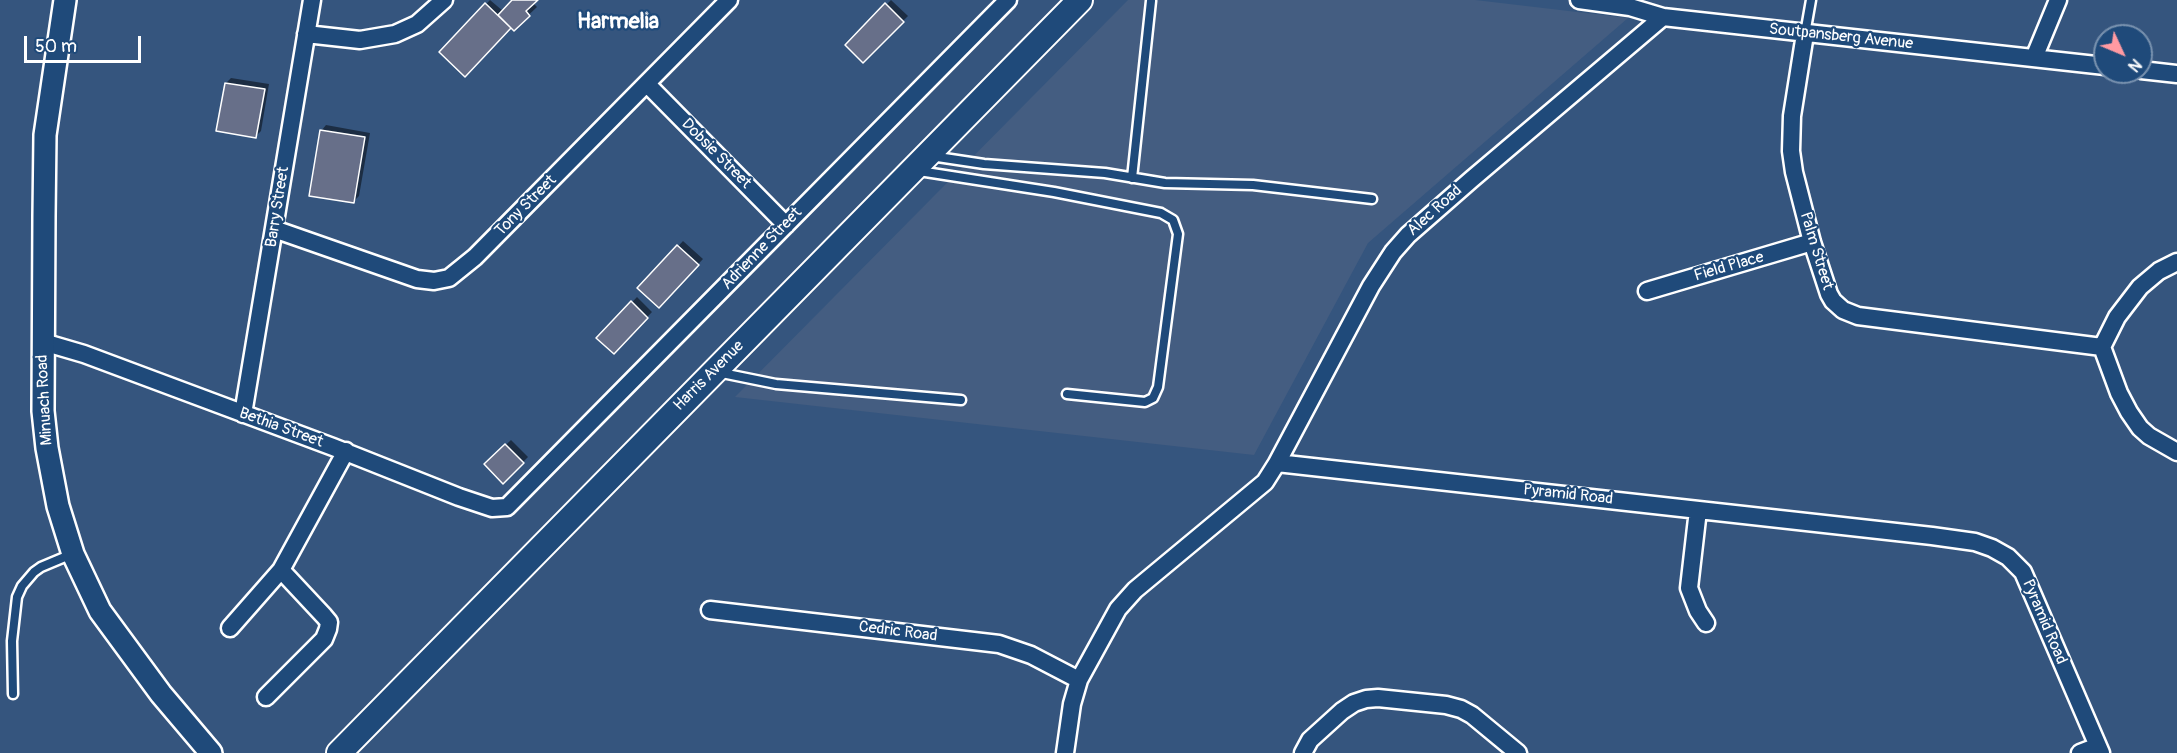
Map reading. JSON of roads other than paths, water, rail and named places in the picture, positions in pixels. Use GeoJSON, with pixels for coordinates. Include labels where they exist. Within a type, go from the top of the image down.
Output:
{"type":"FeatureCollection","features":[{"type":"Feature","properties":{"kind":"main road","name":"Harris Avenue"},"geometry":{"type":"LineString","coordinates":[[339,753],[1080,0]]}},
{"type":"Feature","properties":{"kind":"street","name":"Minuach Road"},"geometry":{"type":"LineString","coordinates":[[65,0],[45,135],[43,411],[47,448],[58,506],[72,554],[100,611],[161,694],[211,753]]}},
{"type":"Feature","properties":{"kind":"street","name":"Barry Street"},"geometry":{"type":"LineString","coordinates":[[243,414],[312,0]]}},
{"type":"Feature","properties":{"kind":"street"},"geometry":{"type":"LineString","coordinates":[[306,34],[360,40],[395,34],[417,24],[444,0]]}},
{"type":"Feature","properties":{"kind":"street","name":"Tony Street"},"geometry":{"type":"LineString","coordinates":[[274,229],[417,279],[434,281],[449,278],[475,257],[729,0]]}},
{"type":"Feature","properties":{"kind":"street","name":"Adrienne Street"},"geometry":{"type":"LineString","coordinates":[[517,498],[1008,0]]}},
{"type":"Feature","properties":{"kind":"street","name":"Soutpansberg Avenue"},"geometry":{"type":"LineString","coordinates":[[1579,0],[1630,7],[1663,17],[2093,65]]}},
{"type":"Feature","properties":{"kind":"street"},"geometry":{"type":"LineString","coordinates":[[2034,58],[2058,0]]}},
{"type":"Feature","properties":{"kind":"street","name":"Alec Road"},"geometry":{"type":"LineString","coordinates":[[1277,463],[1371,286],[1393,252],[1408,235],[1472,179],[1663,17]]}},
{"type":"Feature","properties":{"kind":"street","name":"Palm Street"},"geometry":{"type":"LineString","coordinates":[[1805,34],[1792,116],[1791,151],[1812,242],[1829,294],[1839,307],[1851,314],[2102,346]]}},
{"type":"Feature","properties":{"kind":"street"},"geometry":{"type":"LineString","coordinates":[[2153,71],[2177,74]]}},
{"type":"Feature","properties":{"kind":"street","name":"Dobsie Street"},"geometry":{"type":"LineString","coordinates":[[647,84],[786,225]]}},
{"type":"Feature","properties":{"kind":"street","name":"Field Place"},"geometry":{"type":"LineString","coordinates":[[1647,291],[1812,242]]}},
{"type":"Feature","properties":{"kind":"street"},"geometry":{"type":"LineString","coordinates":[[2177,262],[2140,286],[2117,317],[2102,346],[2128,412],[2140,428],[2177,452]]}},
{"type":"Feature","properties":{"kind":"street","name":"Bethia Street"},"geometry":{"type":"LineString","coordinates":[[43,342],[84,354],[492,508],[507,507],[517,498]]}},
{"type":"Feature","properties":{"kind":"street"},"geometry":{"type":"LineString","coordinates":[[230,628],[281,570],[346,452]]}},
{"type":"Feature","properties":{"kind":"street"},"geometry":{"type":"LineString","coordinates":[[1065,753],[1072,705],[1079,680],[1112,618],[1127,598],[1265,482],[1277,463]]}},
{"type":"Feature","properties":{"kind":"street","name":"Pyramid Road"},"geometry":{"type":"LineString","coordinates":[[1277,463],[1975,542],[2001,552],[2023,572],[2099,749]]}},
{"type":"Feature","properties":{"kind":"street"},"geometry":{"type":"LineString","coordinates":[[1698,510],[1689,588],[1698,611],[1706,623]]}},
{"type":"Feature","properties":{"kind":"street"},"geometry":{"type":"LineString","coordinates":[[266,697],[324,639],[329,625],[327,619],[315,605],[281,570]]}},
{"type":"Feature","properties":{"kind":"street","name":"Cedric Road"},"geometry":{"type":"LineString","coordinates":[[710,610],[999,644],[1031,655],[1079,680]]}},
{"type":"Feature","properties":{"kind":"street"},"geometry":{"type":"LineString","coordinates":[[1303,753],[1310,740],[1342,711],[1366,699],[1378,698],[1437,704],[1461,709],[1472,715],[1518,753]]}},
{"type":"Feature","properties":{"kind":"street"},"geometry":{"type":"LineString","coordinates":[[2080,753],[2099,749]]}},
{"type":"Feature","properties":{"kind":"lane"},"geometry":{"type":"LineString","coordinates":[[1805,34],[1811,0]]}},
{"type":"Feature","properties":{"kind":"lane"},"geometry":{"type":"LineString","coordinates":[[1132,178],[1151,2]]}},
{"type":"Feature","properties":{"kind":"lane"},"geometry":{"type":"LineString","coordinates":[[920,162],[984,164],[1105,173],[1165,183],[1253,185],[1372,199]]}},
{"type":"Feature","properties":{"kind":"lane"},"geometry":{"type":"LineString","coordinates":[[920,162],[1054,192],[1140,208],[1161,213],[1173,220],[1178,234],[1158,387],[1153,398],[1145,402],[1067,394]]}},
{"type":"Feature","properties":{"kind":"lane"},"geometry":{"type":"LineString","coordinates":[[714,371],[776,384],[961,400]]}},
{"type":"Feature","properties":{"kind":"lane"},"geometry":{"type":"LineString","coordinates":[[13,694],[12,641],[17,597],[22,586],[34,572],[72,554]]}},
{"type":"Feature","properties":{"kind":"district","name":"Harmelia"},"geometry":{"type":"Point","coordinates":[618,22]}}]}
